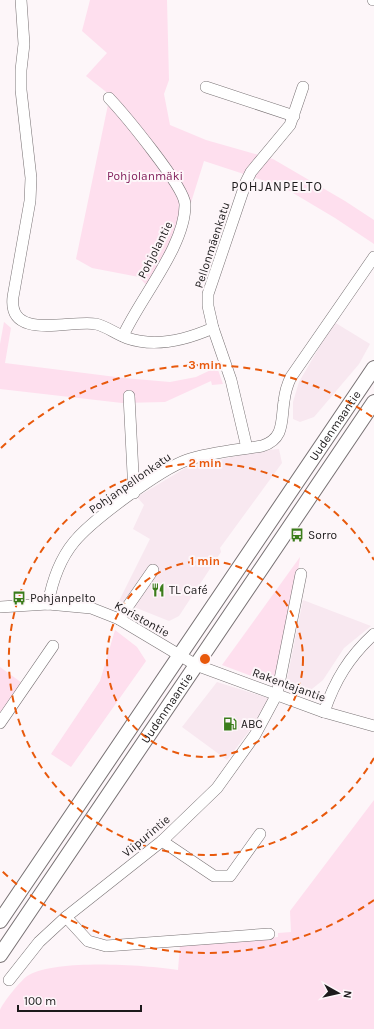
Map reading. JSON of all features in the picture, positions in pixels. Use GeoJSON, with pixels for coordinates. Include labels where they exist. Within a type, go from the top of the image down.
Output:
{"type":"FeatureCollection","features":[{"type":"Feature","properties":{"kind":"main road","name":"Uudenmaantie"},"geometry":{"type":"LineString","coordinates":[[0,921],[374,368]]}},
{"type":"Feature","properties":{"kind":"main road","name":"Uudenmaantie"},"geometry":{"type":"LineString","coordinates":[[0,955],[374,402]]}},
{"type":"Feature","properties":{"kind":"street"},"geometry":{"type":"LineString","coordinates":[[21,0],[24,44],[21,70],[21,90],[32,178],[30,201],[12,306],[19,318],[35,325],[46,326],[96,324],[123,336],[143,341],[176,341],[213,328]]}},
{"type":"Feature","properties":{"kind":"street"},"geometry":{"type":"LineString","coordinates":[[206,87],[294,116]]}},
{"type":"Feature","properties":{"kind":"street","name":"Pellonmäenkatu"},"geometry":{"type":"LineString","coordinates":[[247,448],[231,380],[213,328],[208,306],[208,294],[246,182],[251,172],[285,133],[294,116],[302,87]]}},
{"type":"Feature","properties":{"kind":"street","name":"Pohjolantie"},"geometry":{"type":"LineString","coordinates":[[109,98],[168,170],[185,203],[183,223],[174,245],[123,336]]}},
{"type":"Feature","properties":{"kind":"street","name":"Pohjanpellonkatu"},"geometry":{"type":"LineString","coordinates":[[48,604],[53,582],[73,543],[94,523],[134,493],[186,461],[269,444],[278,436],[283,422],[285,394],[291,376],[374,257]]}},
{"type":"Feature","properties":{"kind":"street"},"geometry":{"type":"LineString","coordinates":[[129,396],[134,493]]}},
{"type":"Feature","properties":{"kind":"street"},"geometry":{"type":"LineString","coordinates":[[119,619],[153,570]]}},
{"type":"Feature","properties":{"kind":"street","name":"Viipurintie"},"geometry":{"type":"LineString","coordinates":[[9,980],[39,942],[66,917],[162,841],[217,788],[255,735],[277,694],[301,574]]}},
{"type":"Feature","properties":{"kind":"street","name":"Koristontie"},"geometry":{"type":"LineString","coordinates":[[0,607],[48,604],[91,608],[119,619],[196,665]]}},
{"type":"Feature","properties":{"kind":"street"},"geometry":{"type":"LineString","coordinates":[[324,712],[339,675],[352,655],[374,634]]}},
{"type":"Feature","properties":{"kind":"street"},"geometry":{"type":"LineString","coordinates":[[0,723],[54,646]]}},
{"type":"Feature","properties":{"kind":"street","name":"Rakentajantie"},"geometry":{"type":"LineString","coordinates":[[196,665],[324,712],[374,726]]}},
{"type":"Feature","properties":{"kind":"street"},"geometry":{"type":"LineString","coordinates":[[162,841],[214,876],[230,876],[260,834]]}},
{"type":"Feature","properties":{"kind":"street"},"geometry":{"type":"LineString","coordinates":[[66,917],[88,941],[106,946],[270,934]]}},
{"type":"Feature","properties":{"kind":"shaded area"},"geometry":{"type":"Polygon","coordinates":[[[334,322],[370,344],[359,364],[314,417],[300,422],[293,419],[293,402],[299,382],[334,322]]]}},
{"type":"Feature","properties":{"kind":"shaded area"},"geometry":{"type":"Polygon","coordinates":[[[279,449],[282,463],[220,548],[221,552],[179,616],[169,621],[119,601],[150,539],[133,529],[144,505],[137,497],[187,467],[258,451],[279,449]]]}},
{"type":"Feature","properties":{"kind":"shaded area"},"geometry":{"type":"Polygon","coordinates":[[[303,600],[371,626],[344,648],[323,680],[307,693],[295,690],[287,679],[303,600]]]}},
{"type":"Feature","properties":{"kind":"shaded area"},"geometry":{"type":"Polygon","coordinates":[[[217,682],[268,698],[260,717],[227,760],[182,727],[217,682]]]}},
{"type":"Feature","properties":{"kind":"green space","name":"Pohjolanmäki"},"geometry":{"type":"Polygon","coordinates":[[[90,0],[167,0],[169,80],[164,94],[170,125],[206,140],[273,159],[345,201],[374,220],[374,244],[335,218],[283,187],[204,161],[188,212],[132,325],[132,332],[123,328],[148,287],[139,277],[92,268],[76,259],[110,95],[86,76],[107,53],[82,31],[90,0]]]}},
{"type":"Feature","properties":{"kind":"green space"},"geometry":{"type":"Polygon","coordinates":[[[4,322],[11,328],[5,363],[124,378],[170,382],[196,377],[217,367],[223,384],[212,385],[211,381],[165,402],[122,403],[0,389],[0,344],[4,322]]]}},
{"type":"Feature","properties":{"kind":"green space"},"geometry":{"type":"Polygon","coordinates":[[[300,557],[297,578],[276,675],[271,681],[265,681],[222,665],[300,557]]]}},
{"type":"Feature","properties":{"kind":"green space"},"geometry":{"type":"Polygon","coordinates":[[[115,630],[137,647],[146,661],[71,767],[51,754],[100,681],[115,630]]]}},
{"type":"Feature","properties":{"kind":"green space"},"geometry":{"type":"Polygon","coordinates":[[[0,667],[22,683],[0,713],[0,667]]]}},
{"type":"Feature","properties":{"kind":"green space"},"geometry":{"type":"Polygon","coordinates":[[[374,800],[374,1029],[0,1029],[0,1010],[8,997],[26,977],[42,970],[80,965],[124,965],[178,970],[180,945],[278,937],[278,933],[291,932],[290,911],[374,800]]]}},
{"type":"Feature","properties":{"kind":"place","name":"Sorro"},"geometry":{"type":"Point","coordinates":[297,535]}},
{"type":"Feature","properties":{"kind":"place","name":"TL Café"},"geometry":{"type":"Point","coordinates":[158,590]}},
{"type":"Feature","properties":{"kind":"place","name":"Pohjanpelto"},"geometry":{"type":"Point","coordinates":[19,598]}},
{"type":"Feature","properties":{"kind":"place","name":"ABC"},"geometry":{"type":"Point","coordinates":[230,724]}},
{"type":"Feature","properties":{"kind":"district","name":"POHJANPELTO"},"geometry":{"type":"Point","coordinates":[277,186]}}]}
